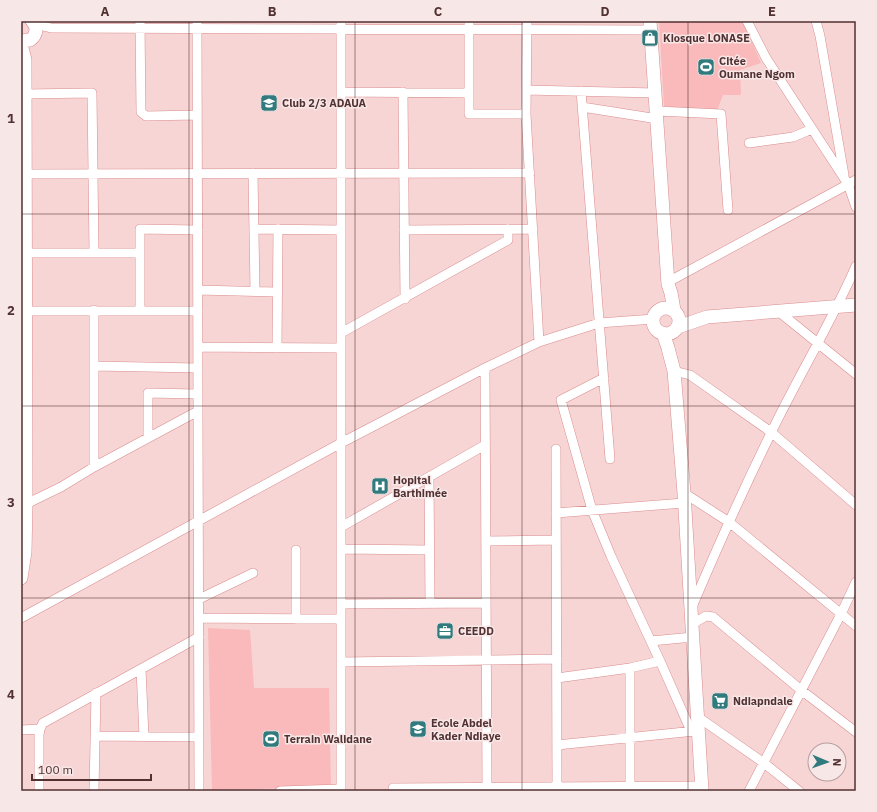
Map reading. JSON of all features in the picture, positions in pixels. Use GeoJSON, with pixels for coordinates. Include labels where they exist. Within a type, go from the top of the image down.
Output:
{"type":"FeatureCollection","features":[{"type":"Feature","properties":{"kind":"main road"},"geometry":{"type":"LineString","coordinates":[[651,25],[668,283],[671,293],[666,312],[655,327],[660,332],[672,330],[707,317]]}},
{"type":"Feature","properties":{"kind":"main road"},"geometry":{"type":"LineString","coordinates":[[21,578],[26,504],[23,473],[25,254],[23,231],[25,174],[25,60],[29,34]]}},
{"type":"Feature","properties":{"kind":"main road"},"geometry":{"type":"LineString","coordinates":[[666,312],[707,317],[856,305]]}},
{"type":"Feature","properties":{"kind":"main road"},"geometry":{"type":"LineString","coordinates":[[666,312],[679,317],[672,330],[676,341],[673,368],[684,498],[692,624],[696,726],[701,788]]}},
{"type":"Feature","properties":{"kind":"street"},"geometry":{"type":"LineString","coordinates":[[747,21],[766,58],[812,129],[849,181]]}},
{"type":"Feature","properties":{"kind":"street"},"geometry":{"type":"LineString","coordinates":[[816,21],[849,181],[856,207]]}},
{"type":"Feature","properties":{"kind":"street"},"geometry":{"type":"LineString","coordinates":[[140,25],[142,112],[146,116],[198,115]]}},
{"type":"Feature","properties":{"kind":"street"},"geometry":{"type":"LineString","coordinates":[[29,34],[52,28],[140,25],[651,25]]}},
{"type":"Feature","properties":{"kind":"street"},"geometry":{"type":"LineString","coordinates":[[197,25],[199,791]]}},
{"type":"Feature","properties":{"kind":"street"},"geometry":{"type":"LineString","coordinates":[[280,791],[341,790],[341,25]]}},
{"type":"Feature","properties":{"kind":"street"},"geometry":{"type":"LineString","coordinates":[[469,25],[469,114],[526,114]]}},
{"type":"Feature","properties":{"kind":"street"},"geometry":{"type":"LineString","coordinates":[[527,25],[526,114],[539,342]]}},
{"type":"Feature","properties":{"kind":"street"},"geometry":{"type":"LineString","coordinates":[[526,90],[656,93]]}},
{"type":"Feature","properties":{"kind":"street"},"geometry":{"type":"LineString","coordinates":[[581,91],[610,459]]}},
{"type":"Feature","properties":{"kind":"street"},"geometry":{"type":"LineString","coordinates":[[341,92],[469,93]]}},
{"type":"Feature","properties":{"kind":"street"},"geometry":{"type":"LineString","coordinates":[[403,92],[405,298]]}},
{"type":"Feature","properties":{"kind":"street"},"geometry":{"type":"LineString","coordinates":[[25,94],[92,93],[94,253]]}},
{"type":"Feature","properties":{"kind":"street"},"geometry":{"type":"LineString","coordinates":[[582,107],[657,115],[721,114],[728,210]]}},
{"type":"Feature","properties":{"kind":"street"},"geometry":{"type":"LineString","coordinates":[[749,143],[792,136],[812,129]]}},
{"type":"Feature","properties":{"kind":"street"},"geometry":{"type":"LineString","coordinates":[[25,174],[530,173]]}},
{"type":"Feature","properties":{"kind":"street"},"geometry":{"type":"LineString","coordinates":[[253,174],[255,291]]}},
{"type":"Feature","properties":{"kind":"street"},"geometry":{"type":"LineString","coordinates":[[668,283],[849,181]]}},
{"type":"Feature","properties":{"kind":"street"},"geometry":{"type":"LineString","coordinates":[[140,311],[140,229],[198,230]]}},
{"type":"Feature","properties":{"kind":"street"},"geometry":{"type":"LineString","coordinates":[[254,229],[341,230]]}},
{"type":"Feature","properties":{"kind":"street"},"geometry":{"type":"LineString","coordinates":[[341,333],[508,240],[508,229]]}},
{"type":"Feature","properties":{"kind":"street"},"geometry":{"type":"LineString","coordinates":[[404,230],[533,229]]}},
{"type":"Feature","properties":{"kind":"street"},"geometry":{"type":"LineString","coordinates":[[277,348],[278,230]]}},
{"type":"Feature","properties":{"kind":"street"},"geometry":{"type":"LineString","coordinates":[[25,254],[140,253]]}},
{"type":"Feature","properties":{"kind":"street"},"geometry":{"type":"LineString","coordinates":[[691,609],[729,522],[771,432],[837,306],[856,266]]}},
{"type":"Feature","properties":{"kind":"street"},"geometry":{"type":"LineString","coordinates":[[198,290],[277,292]]}},
{"type":"Feature","properties":{"kind":"street"},"geometry":{"type":"LineString","coordinates":[[24,307],[94,310],[198,311]]}},
{"type":"Feature","properties":{"kind":"street"},"geometry":{"type":"LineString","coordinates":[[94,310],[94,467]]}},
{"type":"Feature","properties":{"kind":"street"},"geometry":{"type":"LineString","coordinates":[[778,311],[856,374]]}},
{"type":"Feature","properties":{"kind":"street"},"geometry":{"type":"LineString","coordinates":[[21,618],[341,443],[485,368],[539,342],[599,323],[666,312]]}},
{"type":"Feature","properties":{"kind":"street"},"geometry":{"type":"LineString","coordinates":[[198,347],[341,348]]}},
{"type":"Feature","properties":{"kind":"street"},"geometry":{"type":"LineString","coordinates":[[94,366],[198,368]]}},
{"type":"Feature","properties":{"kind":"street"},"geometry":{"type":"LineString","coordinates":[[485,368],[487,790]]}},
{"type":"Feature","properties":{"kind":"street"},"geometry":{"type":"LineString","coordinates":[[673,368],[690,375],[771,432],[856,504]]}},
{"type":"Feature","properties":{"kind":"street"},"geometry":{"type":"LineString","coordinates":[[604,378],[561,400],[592,510],[611,556],[660,661],[696,726],[764,763],[799,791]]}},
{"type":"Feature","properties":{"kind":"street"},"geometry":{"type":"LineString","coordinates":[[148,438],[148,393],[198,394]]}},
{"type":"Feature","properties":{"kind":"street"},"geometry":{"type":"LineString","coordinates":[[26,504],[61,487],[94,467],[198,411]]}},
{"type":"Feature","properties":{"kind":"street"},"geometry":{"type":"LineString","coordinates":[[341,527],[485,445]]}},
{"type":"Feature","properties":{"kind":"street"},"geometry":{"type":"LineString","coordinates":[[556,450],[557,789]]}},
{"type":"Feature","properties":{"kind":"street"},"geometry":{"type":"LineString","coordinates":[[429,477],[430,603]]}},
{"type":"Feature","properties":{"kind":"street"},"geometry":{"type":"LineString","coordinates":[[556,513],[592,510],[684,498],[729,522],[856,626]]}},
{"type":"Feature","properties":{"kind":"street"},"geometry":{"type":"LineString","coordinates":[[486,540],[556,540]]}},
{"type":"Feature","properties":{"kind":"street"},"geometry":{"type":"LineString","coordinates":[[341,549],[429,550]]}},
{"type":"Feature","properties":{"kind":"street"},"geometry":{"type":"LineString","coordinates":[[296,550],[296,619]]}},
{"type":"Feature","properties":{"kind":"street"},"geometry":{"type":"LineString","coordinates":[[199,599],[253,573]]}},
{"type":"Feature","properties":{"kind":"street"},"geometry":{"type":"LineString","coordinates":[[749,791],[841,614],[856,582]]}},
{"type":"Feature","properties":{"kind":"street"},"geometry":{"type":"LineString","coordinates":[[341,604],[486,603]]}},
{"type":"Feature","properties":{"kind":"street"},"geometry":{"type":"LineString","coordinates":[[692,624],[706,616],[713,617],[801,690],[856,732]]}},
{"type":"Feature","properties":{"kind":"street"},"geometry":{"type":"LineString","coordinates":[[199,618],[341,620]]}},
{"type":"Feature","properties":{"kind":"street"},"geometry":{"type":"LineString","coordinates":[[39,791],[40,729],[43,723],[199,637]]}},
{"type":"Feature","properties":{"kind":"street"},"geometry":{"type":"LineString","coordinates":[[651,641],[692,637]]}},
{"type":"Feature","properties":{"kind":"street"},"geometry":{"type":"LineString","coordinates":[[341,662],[557,659]]}},
{"type":"Feature","properties":{"kind":"street"},"geometry":{"type":"LineString","coordinates":[[557,678],[630,668],[660,661]]}},
{"type":"Feature","properties":{"kind":"street"},"geometry":{"type":"LineString","coordinates":[[141,668],[144,736]]}},
{"type":"Feature","properties":{"kind":"street"},"geometry":{"type":"LineString","coordinates":[[630,668],[630,788]]}},
{"type":"Feature","properties":{"kind":"street"},"geometry":{"type":"LineString","coordinates":[[94,791],[96,693]]}},
{"type":"Feature","properties":{"kind":"street"},"geometry":{"type":"LineString","coordinates":[[557,745],[630,737],[696,726]]}},
{"type":"Feature","properties":{"kind":"street"},"geometry":{"type":"LineString","coordinates":[[21,730],[40,729]]}},
{"type":"Feature","properties":{"kind":"street"},"geometry":{"type":"LineString","coordinates":[[96,736],[199,738]]}},
{"type":"Feature","properties":{"kind":"street"},"geometry":{"type":"LineString","coordinates":[[393,788],[487,790],[701,788]]}},
{"type":"Feature","properties":{"kind":"shaded area","name":"Citée Oumane Ngom"},"geometry":{"type":"Polygon","coordinates":[[[659,21],[743,21],[761,63],[740,70],[741,95],[723,95],[716,113],[664,106],[659,21]]]}},
{"type":"Feature","properties":{"kind":"shaded area","name":"Terrain Walidane"},"geometry":{"type":"Polygon","coordinates":[[[208,628],[250,630],[254,688],[329,688],[331,787],[212,790],[208,628]]]}},
{"type":"Feature","properties":{"kind":"place","name":"Kiosque LONASE"},"geometry":{"type":"Point","coordinates":[650,38]}},
{"type":"Feature","properties":{"kind":"place","name":"Citée Oumane Ngom"},"geometry":{"type":"Point","coordinates":[706,67]}},
{"type":"Feature","properties":{"kind":"place","name":"Club 2/3 ADAUA"},"geometry":{"type":"Point","coordinates":[269,103]}},
{"type":"Feature","properties":{"kind":"place","name":"Hopital Barthimée"},"geometry":{"type":"Point","coordinates":[380,486]}},
{"type":"Feature","properties":{"kind":"place","name":"CEEDD"},"geometry":{"type":"Point","coordinates":[445,631]}},
{"type":"Feature","properties":{"kind":"place","name":"Ndiapndale"},"geometry":{"type":"Point","coordinates":[720,701]}},
{"type":"Feature","properties":{"kind":"place","name":"Ecole Abdel Kader Ndiaye"},"geometry":{"type":"Point","coordinates":[418,729]}},
{"type":"Feature","properties":{"kind":"place","name":"Terrain Walidane"},"geometry":{"type":"Point","coordinates":[271,739]}}]}
